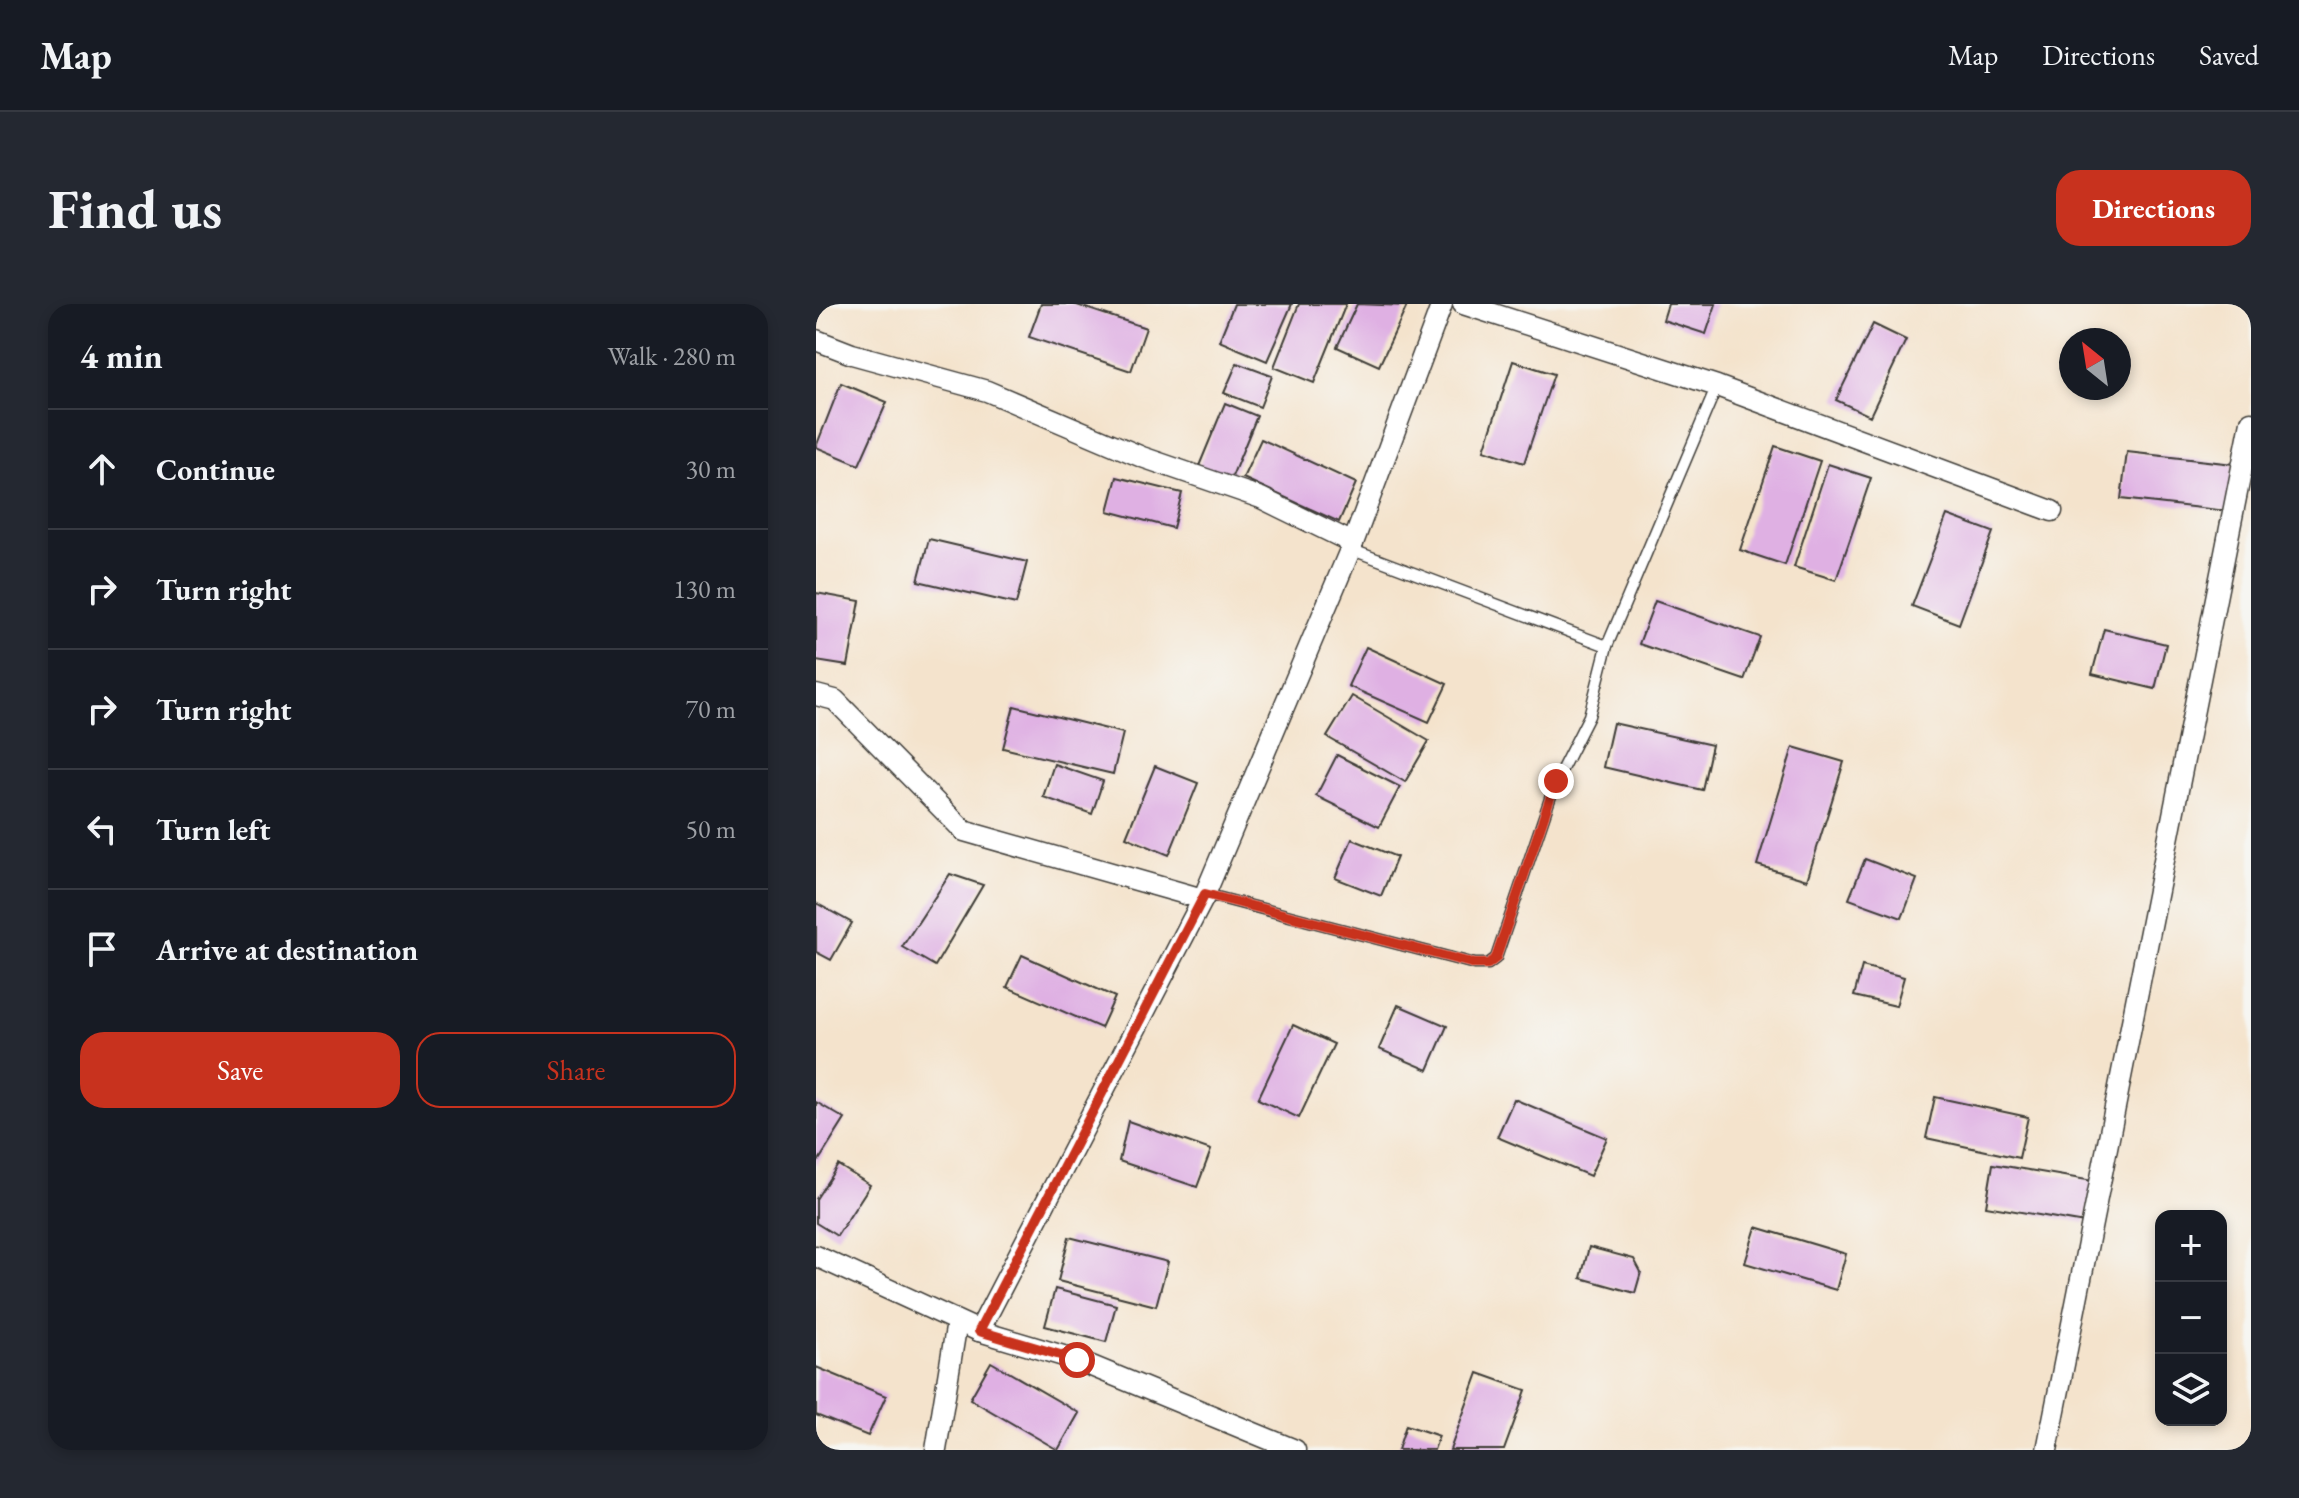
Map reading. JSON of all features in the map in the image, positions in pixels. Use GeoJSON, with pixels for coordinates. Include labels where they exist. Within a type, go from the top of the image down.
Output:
{"type":"FeatureCollection","features":[{"type":"Feature","properties":{"kind":"street"},"geometry":{"type":"LineString","coordinates":[[979,1331],[1204,897],[1352,546],[1442,304]]}},
{"type":"Feature","properties":{"kind":"street"},"geometry":{"type":"LineString","coordinates":[[1463,304],[1717,386],[2052,511]]}},
{"type":"Feature","properties":{"kind":"street"},"geometry":{"type":"LineString","coordinates":[[816,340],[852,354],[987,391],[1142,457],[1261,498],[1352,546]]}},
{"type":"Feature","properties":{"kind":"street"},"geometry":{"type":"LineString","coordinates":[[2047,1450],[2251,422]]}},
{"type":"Feature","properties":{"kind":"street"},"geometry":{"type":"LineString","coordinates":[[816,695],[835,700],[964,831],[1204,897]]}},
{"type":"Feature","properties":{"kind":"street"},"geometry":{"type":"LineString","coordinates":[[816,1256],[979,1331],[1077,1360],[1295,1450]]}},
{"type":"Feature","properties":{"kind":"street"},"geometry":{"type":"LineString","coordinates":[[936,1450],[957,1322]]}},
{"type":"Feature","properties":{"kind":"lane"},"geometry":{"type":"LineString","coordinates":[[1204,897],[1475,964],[1488,964],[1496,958],[1556,781],[1589,716],[1607,646],[1717,386]]}},
{"type":"Feature","properties":{"kind":"lane"},"geometry":{"type":"LineString","coordinates":[[1352,546],[1607,646]]}},
{"type":"Feature","properties":{"kind":"building"},"geometry":{"type":"Polygon","coordinates":[[[1041,304],[1074,304],[1146,328],[1131,371],[1029,337],[1041,304]]]}},
{"type":"Feature","properties":{"kind":"building"},"geometry":{"type":"Polygon","coordinates":[[[1234,304],[1292,304],[1267,361],[1219,341],[1234,304]]]}},
{"type":"Feature","properties":{"kind":"building"},"geometry":{"type":"Polygon","coordinates":[[[1299,304],[1346,304],[1314,383],[1274,367],[1299,304]]]}},
{"type":"Feature","properties":{"kind":"building"},"geometry":{"type":"Polygon","coordinates":[[[1357,304],[1407,306],[1379,366],[1337,347],[1357,304]]]}},
{"type":"Feature","properties":{"kind":"building"},"geometry":{"type":"Polygon","coordinates":[[[1668,304],[1716,304],[1706,334],[1663,320],[1668,304]]]}},
{"type":"Feature","properties":{"kind":"building"},"geometry":{"type":"Polygon","coordinates":[[[1873,324],[1906,340],[1870,416],[1836,400],[1873,324]]]}},
{"type":"Feature","properties":{"kind":"building"},"geometry":{"type":"Polygon","coordinates":[[[1513,361],[1554,374],[1524,463],[1484,450],[1513,361]]]}},
{"type":"Feature","properties":{"kind":"building"},"geometry":{"type":"Polygon","coordinates":[[[1237,363],[1272,376],[1260,407],[1224,393],[1237,363]]]}},
{"type":"Feature","properties":{"kind":"building"},"geometry":{"type":"Polygon","coordinates":[[[841,383],[887,402],[859,465],[816,447],[841,383]]]}},
{"type":"Feature","properties":{"kind":"building"},"geometry":{"type":"Polygon","coordinates":[[[1225,403],[1257,416],[1231,479],[1199,466],[1225,403]]]}},
{"type":"Feature","properties":{"kind":"building"},"geometry":{"type":"Polygon","coordinates":[[[1261,439],[1356,483],[1339,522],[1243,478],[1261,439]]]}},
{"type":"Feature","properties":{"kind":"building"},"geometry":{"type":"Polygon","coordinates":[[[1775,446],[1820,461],[1785,565],[1740,550],[1775,446]]]}},
{"type":"Feature","properties":{"kind":"building"},"geometry":{"type":"Polygon","coordinates":[[[2127,452],[2233,464],[2227,511],[2121,499],[2127,452]]]}},
{"type":"Feature","properties":{"kind":"building"},"geometry":{"type":"Polygon","coordinates":[[[1828,464],[1871,478],[1836,580],[1794,567],[1828,464]]]}},
{"type":"Feature","properties":{"kind":"building"},"geometry":{"type":"Polygon","coordinates":[[[1117,477],[1182,493],[1173,528],[1108,511],[1117,477]]]}},
{"type":"Feature","properties":{"kind":"building"},"geometry":{"type":"Polygon","coordinates":[[[1947,515],[1993,532],[1959,624],[1912,606],[1947,515]]]}},
{"type":"Feature","properties":{"kind":"building"},"geometry":{"type":"Polygon","coordinates":[[[929,539],[1027,562],[1016,604],[918,581],[929,539]]]}},
{"type":"Feature","properties":{"kind":"building"},"geometry":{"type":"Polygon","coordinates":[[[816,593],[860,601],[848,666],[816,661],[816,593]]]}},
{"type":"Feature","properties":{"kind":"building"},"geometry":{"type":"Polygon","coordinates":[[[1655,601],[1760,637],[1744,680],[1639,644],[1655,601]]]}},
{"type":"Feature","properties":{"kind":"building"},"geometry":{"type":"Polygon","coordinates":[[[2104,629],[2166,644],[2155,689],[2092,674],[2104,629]]]}},
{"type":"Feature","properties":{"kind":"building"},"geometry":{"type":"Polygon","coordinates":[[[1366,647],[1447,684],[1429,722],[1348,686],[1366,647]]]}},
{"type":"Feature","properties":{"kind":"building"},"geometry":{"type":"Polygon","coordinates":[[[1352,696],[1429,741],[1405,782],[1327,737],[1352,696]]]}},
{"type":"Feature","properties":{"kind":"building"},"geometry":{"type":"Polygon","coordinates":[[[1014,706],[1123,733],[1113,774],[1003,748],[1014,706]]]}},
{"type":"Feature","properties":{"kind":"building"},"geometry":{"type":"Polygon","coordinates":[[[1613,723],[1712,745],[1702,790],[1603,767],[1613,723]]]}},
{"type":"Feature","properties":{"kind":"building"},"geometry":{"type":"Polygon","coordinates":[[[1793,747],[1844,762],[1807,880],[1757,865],[1793,747]]]}},
{"type":"Feature","properties":{"kind":"building"},"geometry":{"type":"Polygon","coordinates":[[[1337,755],[1400,787],[1379,827],[1316,796],[1337,755]]]}},
{"type":"Feature","properties":{"kind":"building"},"geometry":{"type":"Polygon","coordinates":[[[1054,764],[1103,781],[1092,814],[1043,797],[1054,764]]]}},
{"type":"Feature","properties":{"kind":"building"},"geometry":{"type":"Polygon","coordinates":[[[1155,766],[1198,783],[1169,855],[1126,837],[1155,766]]]}},
{"type":"Feature","properties":{"kind":"building"},"geometry":{"type":"Polygon","coordinates":[[[1352,839],[1397,857],[1381,896],[1335,878],[1352,839]]]}},
{"type":"Feature","properties":{"kind":"building"},"geometry":{"type":"Polygon","coordinates":[[[1865,859],[1917,879],[1902,918],[1849,899],[1865,859]]]}},
{"type":"Feature","properties":{"kind":"building"},"geometry":{"type":"Polygon","coordinates":[[[950,874],[983,885],[935,966],[902,947],[950,874]]]}},
{"type":"Feature","properties":{"kind":"building"},"geometry":{"type":"Polygon","coordinates":[[[816,903],[852,923],[831,960],[816,952],[816,903]]]}},
{"type":"Feature","properties":{"kind":"building"},"geometry":{"type":"Polygon","coordinates":[[[1022,955],[1115,997],[1101,1028],[1007,987],[1022,955]]]}},
{"type":"Feature","properties":{"kind":"building"},"geometry":{"type":"Polygon","coordinates":[[[1862,966],[1904,977],[1896,1006],[1854,996],[1862,966]]]}},
{"type":"Feature","properties":{"kind":"building"},"geometry":{"type":"Polygon","coordinates":[[[1398,1005],[1447,1026],[1428,1070],[1379,1049],[1398,1005]]]}},
{"type":"Feature","properties":{"kind":"building"},"geometry":{"type":"Polygon","coordinates":[[[1293,1025],[1334,1044],[1299,1118],[1258,1099],[1293,1025]]]}},
{"type":"Feature","properties":{"kind":"building"},"geometry":{"type":"Polygon","coordinates":[[[1935,1097],[2028,1117],[2019,1158],[1926,1138],[1935,1097]]]}},
{"type":"Feature","properties":{"kind":"building"},"geometry":{"type":"Polygon","coordinates":[[[1514,1099],[1607,1138],[1590,1176],[1497,1137],[1514,1099]]]}},
{"type":"Feature","properties":{"kind":"building"},"geometry":{"type":"Polygon","coordinates":[[[816,1102],[845,1119],[816,1165],[816,1102]]]}},
{"type":"Feature","properties":{"kind":"building"},"geometry":{"type":"Polygon","coordinates":[[[1128,1121],[1211,1150],[1197,1187],[1119,1161],[1128,1121]]]}},
{"type":"Feature","properties":{"kind":"building"},"geometry":{"type":"Polygon","coordinates":[[[1993,1164],[2093,1181],[2085,1223],[1986,1206],[1993,1164]]]}},
{"type":"Feature","properties":{"kind":"building"},"geometry":{"type":"Polygon","coordinates":[[[838,1165],[870,1185],[837,1236],[816,1223],[816,1199],[838,1165]]]}},
{"type":"Feature","properties":{"kind":"building"},"geometry":{"type":"Polygon","coordinates":[[[1756,1227],[1846,1254],[1836,1290],[1745,1263],[1756,1227]]]}},
{"type":"Feature","properties":{"kind":"building"},"geometry":{"type":"Polygon","coordinates":[[[1069,1237],[1168,1262],[1156,1306],[1058,1281],[1069,1237]]]}},
{"type":"Feature","properties":{"kind":"building"},"geometry":{"type":"Polygon","coordinates":[[[1589,1247],[1634,1259],[1641,1272],[1635,1293],[1581,1278],[1589,1247]]]}},
{"type":"Feature","properties":{"kind":"building"},"geometry":{"type":"Polygon","coordinates":[[[1055,1289],[1116,1305],[1106,1342],[1045,1326],[1055,1289]]]}},
{"type":"Feature","properties":{"kind":"building"},"geometry":{"type":"Polygon","coordinates":[[[991,1362],[1079,1413],[1058,1450],[970,1399],[991,1362]]]}},
{"type":"Feature","properties":{"kind":"building"},"geometry":{"type":"Polygon","coordinates":[[[816,1367],[886,1396],[868,1436],[816,1415],[816,1367]]]}},
{"type":"Feature","properties":{"kind":"building"},"geometry":{"type":"Polygon","coordinates":[[[1478,1373],[1526,1390],[1504,1450],[1450,1450],[1478,1373]]]}},
{"type":"Feature","properties":{"kind":"building"},"geometry":{"type":"Polygon","coordinates":[[[1406,1425],[1439,1436],[1434,1450],[1398,1450],[1406,1425]]]}},
{"type":"Feature","properties":{"kind":"route"},"geometry":{"type":"LineString","coordinates":[[1077,1360],[979,1331],[1205,894],[1475,964],[1488,964],[1496,958],[1556,781]]}}]}
